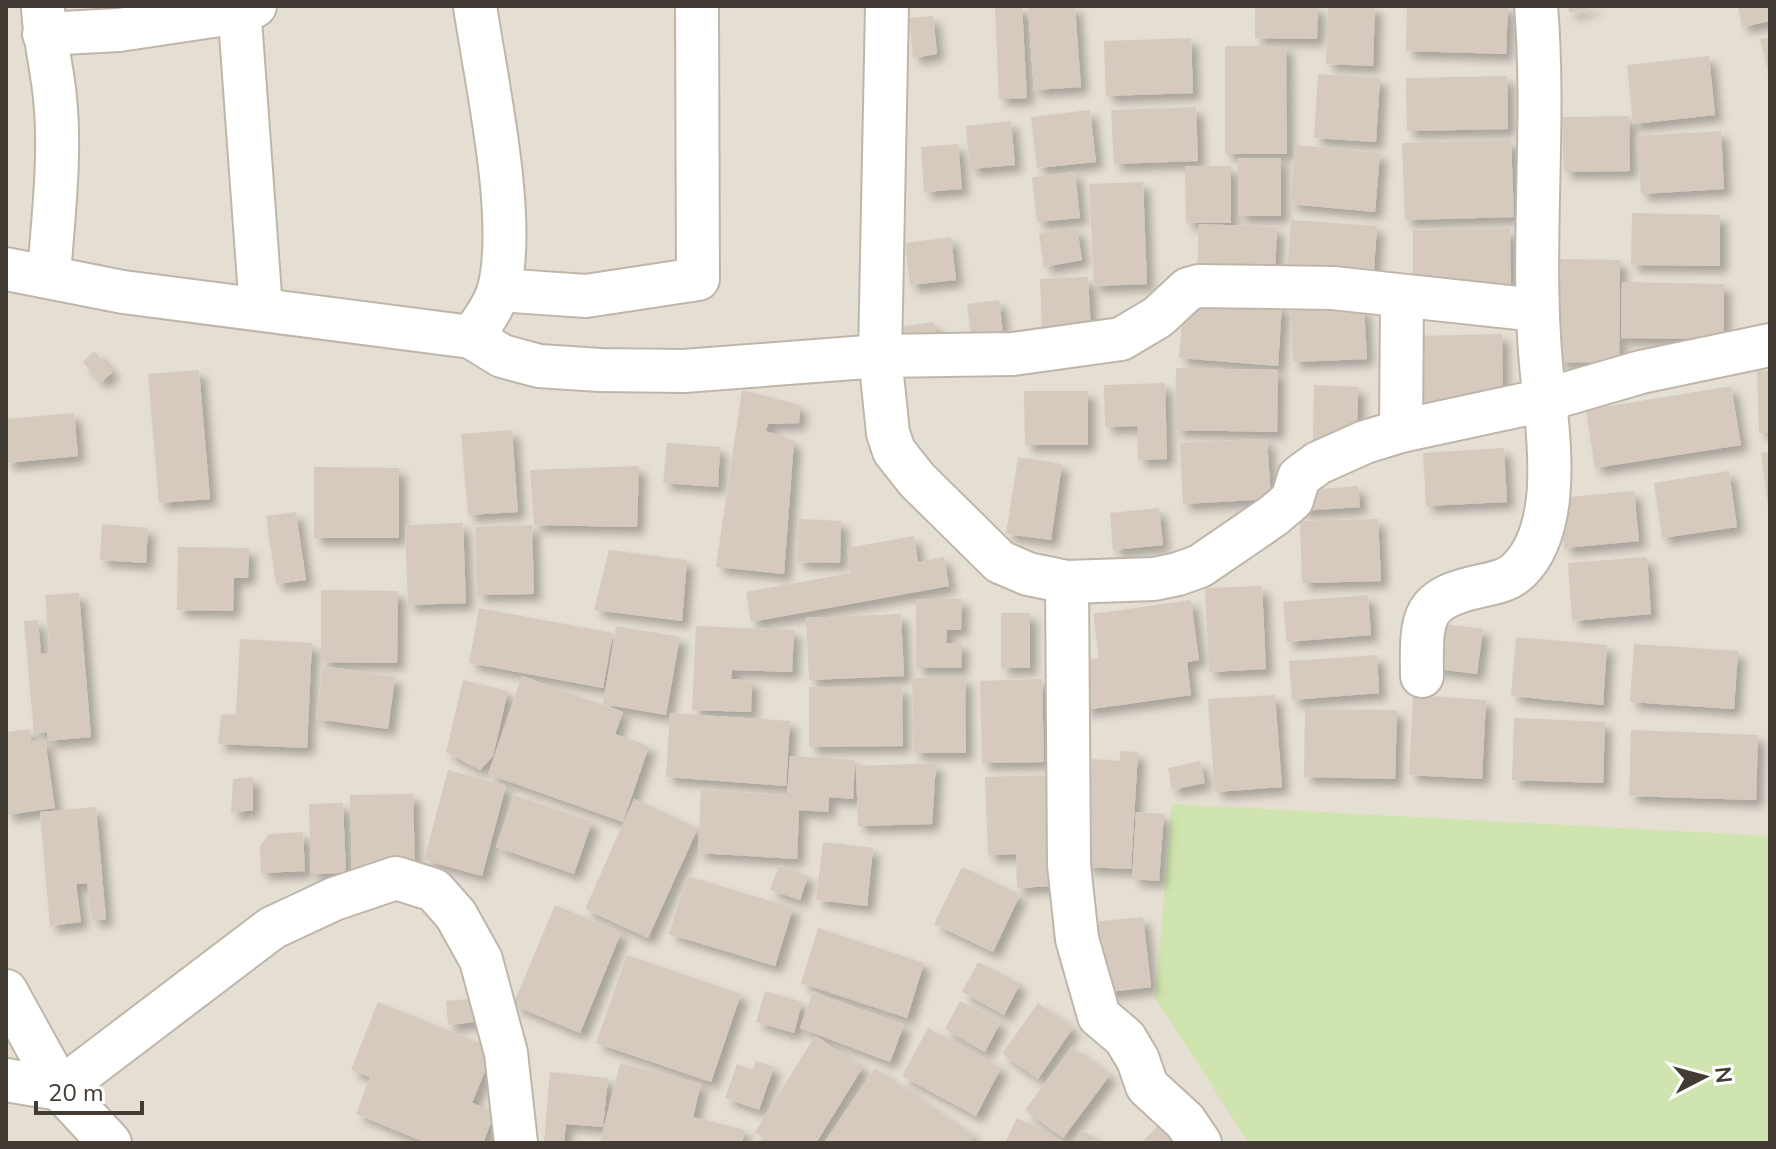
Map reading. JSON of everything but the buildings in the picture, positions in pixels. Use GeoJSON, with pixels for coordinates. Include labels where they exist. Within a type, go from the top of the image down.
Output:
{"type":"FeatureCollection","features":[{"type":"Feature","properties":{"kind":"street"},"geometry":{"type":"LineString","coordinates":[[471,337],[486,317],[499,290],[504,242],[500,184],[475,6]]}},
{"type":"Feature","properties":{"kind":"street"},"geometry":{"type":"LineString","coordinates":[[499,290],[586,296],[698,279],[697,6]]}},
{"type":"Feature","properties":{"kind":"street"},"geometry":{"type":"LineString","coordinates":[[887,6],[880,356],[888,433],[894,451],[917,480],[989,555],[1028,574],[1067,582],[1154,579],[1200,566],[1289,504],[1299,477],[1318,463],[1365,442],[1401,431],[1545,400],[1641,372],[1770,345]]}},
{"type":"Feature","properties":{"kind":"street"},"geometry":{"type":"LineString","coordinates":[[1422,676],[1422,644],[1431,608],[1450,592],[1505,581],[1526,561],[1537,540],[1548,499],[1551,459],[1537,310],[1540,261],[1536,6]]}},
{"type":"Feature","properties":{"kind":"street"},"geometry":{"type":"LineString","coordinates":[[49,276],[58,157],[55,96],[44,20],[119,30],[244,8],[261,309]]}},
{"type":"Feature","properties":{"kind":"street"},"geometry":{"type":"LineString","coordinates":[[6,269],[123,292],[471,337],[502,356],[539,366],[600,370],[697,370],[880,356],[1013,354],[1121,339],[1158,317],[1188,289],[1199,286],[1333,288],[1402,298],[1537,310]]}},
{"type":"Feature","properties":{"kind":"street"},"geometry":{"type":"LineString","coordinates":[[1401,431],[1402,298]]}},
{"type":"Feature","properties":{"kind":"street"},"geometry":{"type":"LineString","coordinates":[[1067,582],[1069,865],[1077,939],[1099,1016],[1125,1038],[1138,1060],[1147,1086],[1185,1121],[1200,1143]]}},
{"type":"Feature","properties":{"kind":"street"},"geometry":{"type":"LineString","coordinates":[[6,1080],[60,1089],[272,928],[334,899],[396,878],[434,890],[456,915],[481,960],[506,1053],[516,1143]]}},
{"type":"Feature","properties":{"kind":"street"},"geometry":{"type":"LineString","coordinates":[[6,991],[60,1089],[110,1143]]}},
{"type":"Feature","properties":{"kind":"shaded area"},"geometry":{"type":"Polygon","coordinates":[[[6,6],[1770,6],[1770,1143],[6,1143],[6,6]]]}},
{"type":"Feature","properties":{"kind":"green space"},"geometry":{"type":"Polygon","coordinates":[[[1172,804],[1770,836],[1770,1143],[1249,1143],[1155,998],[1172,804]]]}}]}
